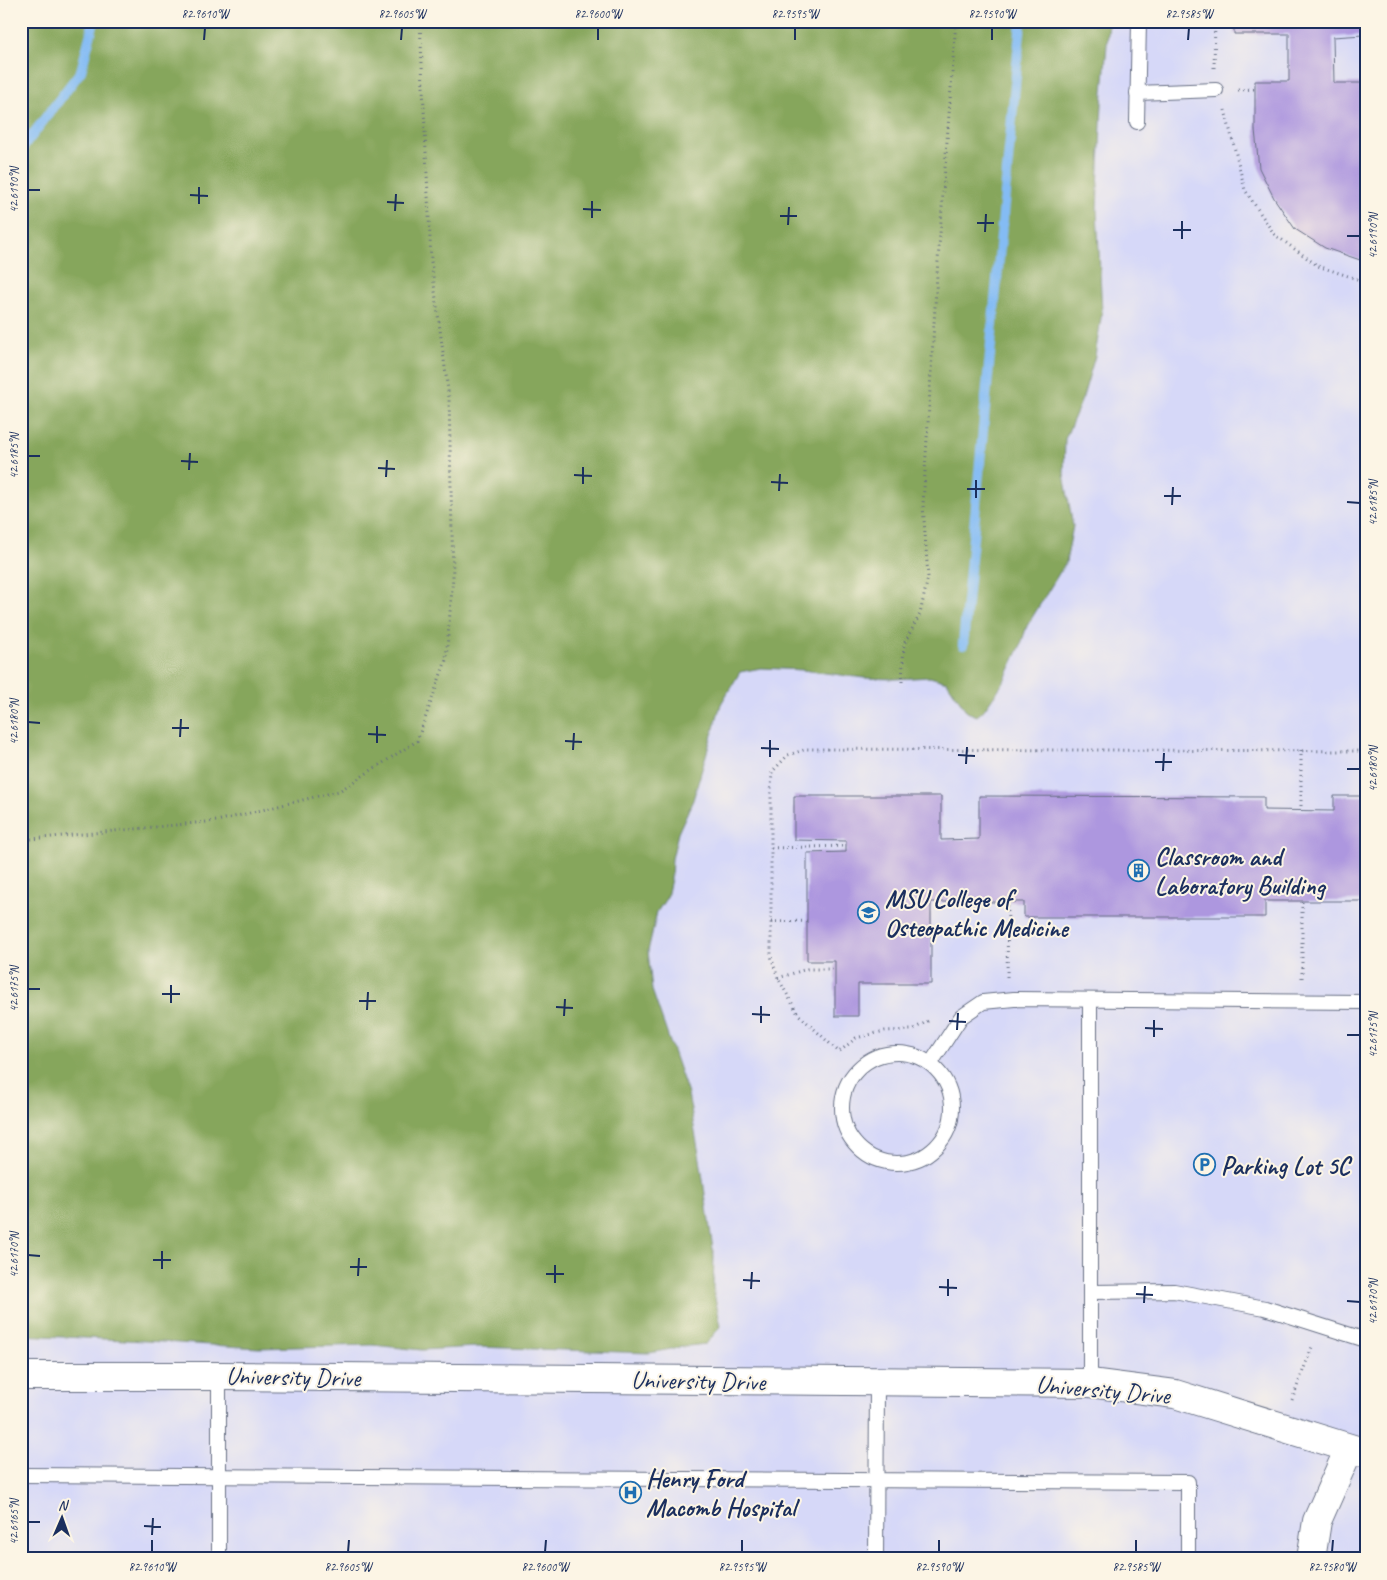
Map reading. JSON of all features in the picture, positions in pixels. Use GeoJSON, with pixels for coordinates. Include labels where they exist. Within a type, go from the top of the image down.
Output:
{"type":"FeatureCollection","features":[{"type":"Feature","properties":{"kind":"street","name":"University Drive"},"geometry":{"type":"LineString","coordinates":[[21,1376],[1090,1383],[1175,1394],[1357,1451]]}},
{"type":"Feature","properties":{"kind":"street"},"geometry":{"type":"LineString","coordinates":[[1311,1559],[1317,1521],[1357,1451]]}},
{"type":"Feature","properties":{"kind":"lane"},"geometry":{"type":"LineString","coordinates":[[1137,122],[1138,21]]}},
{"type":"Feature","properties":{"kind":"lane"},"geometry":{"type":"LineString","coordinates":[[1137,93],[1216,90]]}},
{"type":"Feature","properties":{"kind":"lane"},"geometry":{"type":"LineString","coordinates":[[931,1063],[962,1017],[983,1002],[1014,999],[1366,1002]]}},
{"type":"Feature","properties":{"kind":"lane"},"geometry":{"type":"LineString","coordinates":[[1090,1000],[1090,1383]]}},
{"type":"Feature","properties":{"kind":"lane"},"geometry":{"type":"LineString","coordinates":[[889,1053],[911,1054],[931,1063],[945,1079],[953,1100],[952,1121],[942,1141],[926,1156],[905,1162],[883,1162],[864,1152],[849,1136],[842,1116],[843,1094],[852,1074],[869,1060],[889,1053]]}},
{"type":"Feature","properties":{"kind":"lane"},"geometry":{"type":"LineString","coordinates":[[1090,1292],[1174,1291],[1265,1308],[1366,1340]]}},
{"type":"Feature","properties":{"kind":"lane"},"geometry":{"type":"LineString","coordinates":[[219,1376],[219,1559]]}},
{"type":"Feature","properties":{"kind":"lane"},"geometry":{"type":"LineString","coordinates":[[876,1559],[877,1382]]}},
{"type":"Feature","properties":{"kind":"lane"},"geometry":{"type":"LineString","coordinates":[[21,1475],[1188,1482],[1188,1559]]}},
{"type":"Feature","properties":{"kind":"path"},"geometry":{"type":"LineString","coordinates":[[21,840],[216,821],[339,792],[417,741],[446,660],[453,577],[449,398],[431,261],[420,21]]}},
{"type":"Feature","properties":{"kind":"path"},"geometry":{"type":"LineString","coordinates":[[902,682],[904,644],[920,614],[928,577],[924,505],[937,274],[956,21]]}},
{"type":"Feature","properties":{"kind":"path"},"geometry":{"type":"LineString","coordinates":[[1215,21],[1214,73],[1216,90],[1227,113],[1245,190],[1274,234],[1318,266],[1366,282]]}},
{"type":"Feature","properties":{"kind":"path"},"geometry":{"type":"LineString","coordinates":[[933,1018],[912,1030],[885,1031],[856,1038],[839,1052],[798,1014],[778,978],[771,956],[772,772],[788,755],[807,749],[1366,750]]}},
{"type":"Feature","properties":{"kind":"path"},"geometry":{"type":"LineString","coordinates":[[1301,750],[1301,811]]}},
{"type":"Feature","properties":{"kind":"path"},"geometry":{"type":"LineString","coordinates":[[771,848],[845,846]]}},
{"type":"Feature","properties":{"kind":"path"},"geometry":{"type":"LineString","coordinates":[[1302,901],[1302,982]]}},
{"type":"Feature","properties":{"kind":"path"},"geometry":{"type":"LineString","coordinates":[[1365,901],[1366,982]]}},
{"type":"Feature","properties":{"kind":"path"},"geometry":{"type":"LineString","coordinates":[[1006,980],[1008,902]]}},
{"type":"Feature","properties":{"kind":"path"},"geometry":{"type":"LineString","coordinates":[[771,922],[807,921]]}},
{"type":"Feature","properties":{"kind":"path"},"geometry":{"type":"LineString","coordinates":[[778,978],[807,969],[835,969]]}},
{"type":"Feature","properties":{"kind":"path"},"geometry":{"type":"LineString","coordinates":[[1281,1427],[1320,1326]]}},
{"type":"Feature","properties":{"kind":"shaded area"},"geometry":{"type":"Polygon","coordinates":[[[21,21],[1366,21],[1366,1552],[1267,1551],[1267,1559],[21,1559],[21,21]]]}},
{"type":"Feature","properties":{"kind":"green space"},"geometry":{"type":"Polygon","coordinates":[[[21,21],[1109,21],[1102,104],[1097,210],[1102,312],[1095,356],[1083,397],[1065,439],[1064,474],[1073,526],[1066,562],[1027,626],[1020,647],[1003,683],[983,711],[977,716],[967,712],[947,682],[930,677],[864,678],[802,670],[761,668],[740,672],[721,704],[693,800],[678,833],[672,859],[671,879],[667,897],[657,912],[648,951],[652,990],[688,1094],[700,1159],[714,1256],[713,1288],[721,1326],[706,1344],[649,1353],[477,1347],[422,1350],[372,1345],[259,1348],[21,1335],[21,21]]]}},
{"type":"Feature","properties":{"kind":"building"},"geometry":{"type":"Polygon","coordinates":[[[1234,21],[1366,21],[1366,38],[1363,35],[1333,37],[1334,83],[1366,83],[1366,262],[1325,248],[1295,229],[1274,198],[1259,168],[1255,130],[1255,81],[1289,81],[1289,34],[1234,34],[1234,21]]]}},
{"type":"Feature","properties":{"kind":"building"},"geometry":{"type":"Polygon","coordinates":[[[794,796],[941,796],[941,840],[979,839],[979,796],[1264,797],[1264,810],[1334,811],[1334,796],[1366,796],[1366,901],[1265,901],[1265,917],[1024,917],[1024,902],[931,902],[931,984],[858,984],[858,1016],[835,1016],[835,961],[807,961],[807,853],[846,852],[846,841],[794,840],[794,796]]]}},
{"type":"Feature","properties":{"kind":"waterway"},"geometry":{"type":"LineString","coordinates":[[21,150],[81,71],[94,21]]}},
{"type":"Feature","properties":{"kind":"waterway"},"geometry":{"type":"LineString","coordinates":[[963,645],[1021,21]]}},
{"type":"Feature","properties":{"kind":"place","name":"Classroom and Laboratory Building"},"geometry":{"type":"Point","coordinates":[1139,870]}},
{"type":"Feature","properties":{"kind":"place","name":"MSU College of Osteopathic Medicine"},"geometry":{"type":"Point","coordinates":[869,912]}},
{"type":"Feature","properties":{"kind":"place","name":"Parking Lot 5C"},"geometry":{"type":"Point","coordinates":[1205,1165]}},
{"type":"Feature","properties":{"kind":"place","name":"Henry Ford Macomb Hospital"},"geometry":{"type":"Point","coordinates":[630,1492]}}]}
